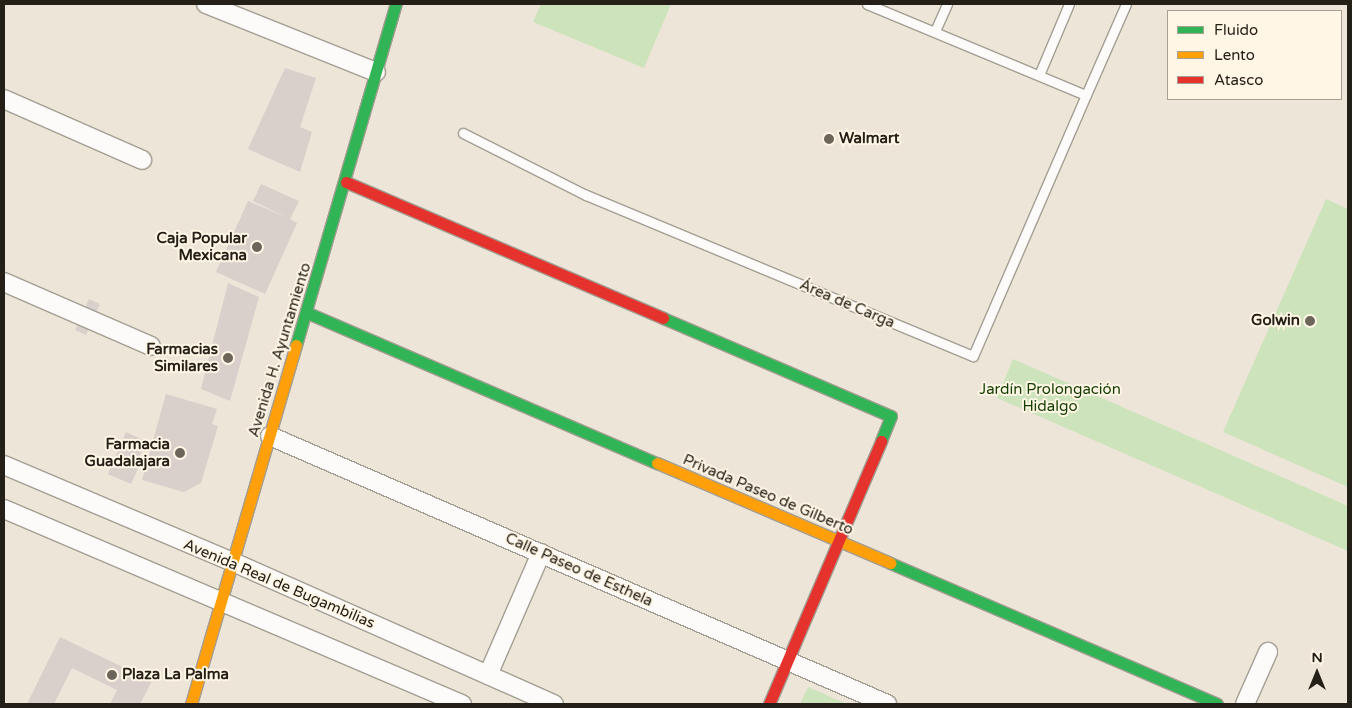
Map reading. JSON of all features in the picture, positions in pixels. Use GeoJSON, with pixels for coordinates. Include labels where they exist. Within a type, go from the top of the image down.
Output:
{"type":"FeatureCollection","features":[{"type":"Feature","properties":{"kind":"street"},"geometry":{"type":"LineString","coordinates":[[206,4],[376,72]]}},
{"type":"Feature","properties":{"kind":"street","name":"Avenida H. Ayuntamiento"},"geometry":{"type":"LineString","coordinates":[[191,704],[308,313],[396,4]]}},
{"type":"Feature","properties":{"kind":"street"},"geometry":{"type":"LineString","coordinates":[[4,99],[142,160]]}},
{"type":"Feature","properties":{"kind":"street"},"geometry":{"type":"LineString","coordinates":[[346,182],[891,416],[769,704]]}},
{"type":"Feature","properties":{"kind":"street"},"geometry":{"type":"LineString","coordinates":[[4,282],[152,346]]}},
{"type":"Feature","properties":{"kind":"street","name":"Privada Paseo de Gilberto"},"geometry":{"type":"LineString","coordinates":[[308,313],[1217,704]]}},
{"type":"Feature","properties":{"kind":"street","name":"Calle Paseo de Esthela"},"geometry":{"type":"LineString","coordinates":[[270,436],[887,704]]}},
{"type":"Feature","properties":{"kind":"street","name":"Avenida Real de Bugambilias"},"geometry":{"type":"LineString","coordinates":[[4,465],[233,562],[554,704]]}},
{"type":"Feature","properties":{"kind":"street"},"geometry":{"type":"LineString","coordinates":[[4,509],[462,704]]}},
{"type":"Feature","properties":{"kind":"street"},"geometry":{"type":"LineString","coordinates":[[488,675],[541,554]]}},
{"type":"Feature","properties":{"kind":"street"},"geometry":{"type":"LineString","coordinates":[[1246,704],[1268,652]]}},
{"type":"Feature","properties":{"kind":"lane"},"geometry":{"type":"LineString","coordinates":[[867,4],[1086,95],[1126,4]]}},
{"type":"Feature","properties":{"kind":"lane"},"geometry":{"type":"LineString","coordinates":[[935,32],[947,4]]}},
{"type":"Feature","properties":{"kind":"lane"},"geometry":{"type":"LineString","coordinates":[[1039,75],[1069,4]]}},
{"type":"Feature","properties":{"kind":"lane","name":"Área de Carga"},"geometry":{"type":"LineString","coordinates":[[464,133],[586,195],[973,356],[1086,95]]}},
{"type":"Feature","properties":{"kind":"green space"},"geometry":{"type":"Polygon","coordinates":[[[541,4],[671,4],[644,68],[533,22],[541,4]]]}},
{"type":"Feature","properties":{"kind":"green space","name":"Golwin"},"geometry":{"type":"Polygon","coordinates":[[[1326,199],[1348,209],[1348,487],[1223,432],[1326,199]]]}},
{"type":"Feature","properties":{"kind":"green space","name":"Jardín Prolongación Hidalgo"},"geometry":{"type":"Polygon","coordinates":[[[1013,359],[1348,506],[1348,551],[997,398],[1013,359]]]}},
{"type":"Feature","properties":{"kind":"green space"},"geometry":{"type":"Polygon","coordinates":[[[808,687],[847,704],[800,704],[808,687]]]}},
{"type":"Feature","properties":{"kind":"building"},"geometry":{"type":"Polygon","coordinates":[[[285,68],[316,78],[300,127],[312,132],[300,172],[248,149],[285,68]]]}},
{"type":"Feature","properties":{"kind":"building","name":"Caja Popular Mexicana"},"geometry":{"type":"Polygon","coordinates":[[[261,184],[299,201],[290,219],[297,223],[265,294],[216,272],[248,201],[288,218],[253,201],[261,184]]]}},
{"type":"Feature","properties":{"kind":"building"},"geometry":{"type":"Polygon","coordinates":[[[228,283],[259,297],[230,401],[201,389],[228,283]]]}},
{"type":"Feature","properties":{"kind":"building"},"geometry":{"type":"Polygon","coordinates":[[[89,299],[100,304],[86,335],[75,330],[89,299]]]}},
{"type":"Feature","properties":{"kind":"building","name":"Farmacia Guadalajara"},"geometry":{"type":"Polygon","coordinates":[[[166,394],[217,409],[212,424],[218,426],[201,483],[184,492],[142,480],[166,394]]]}},
{"type":"Feature","properties":{"kind":"building"},"geometry":{"type":"Polygon","coordinates":[[[126,432],[147,442],[140,455],[143,458],[131,484],[108,474],[126,432]]]}},
{"type":"Feature","properties":{"kind":"building","name":"Plaza La Palma"},"geometry":{"type":"Polygon","coordinates":[[[60,637],[152,681],[140,704],[110,704],[117,690],[72,668],[54,704],[27,704],[60,637]]]}},
{"type":"Feature","properties":{"kind":"traffic: fast"},"geometry":{"type":"LineString","coordinates":[[296,345],[396,4]]}},
{"type":"Feature","properties":{"kind":"traffic: fast"},"geometry":{"type":"LineString","coordinates":[[308,313],[657,463]]}},
{"type":"Feature","properties":{"kind":"traffic: fast"},"geometry":{"type":"LineString","coordinates":[[663,318],[891,416],[881,441]]}},
{"type":"Feature","properties":{"kind":"traffic: fast"},"geometry":{"type":"LineString","coordinates":[[890,563],[1217,704]]}},
{"type":"Feature","properties":{"kind":"traffic: slow"},"geometry":{"type":"LineString","coordinates":[[191,704],[296,345]]}},
{"type":"Feature","properties":{"kind":"traffic: slow"},"geometry":{"type":"LineString","coordinates":[[657,463],[890,563]]}},
{"type":"Feature","properties":{"kind":"traffic: jam"},"geometry":{"type":"LineString","coordinates":[[346,182],[663,318]]}},
{"type":"Feature","properties":{"kind":"traffic: jam"},"geometry":{"type":"LineString","coordinates":[[769,704],[881,441]]}},
{"type":"Feature","properties":{"kind":"place","name":"Walmart"},"geometry":{"type":"Point","coordinates":[829,139]}},
{"type":"Feature","properties":{"kind":"place","name":"Caja Popular Mexicana"},"geometry":{"type":"Point","coordinates":[257,247]}},
{"type":"Feature","properties":{"kind":"place","name":"Golwin"},"geometry":{"type":"Point","coordinates":[1310,321]}},
{"type":"Feature","properties":{"kind":"place","name":"Farmacias Similares"},"geometry":{"type":"Point","coordinates":[228,358]}},
{"type":"Feature","properties":{"kind":"place","name":"Farmacia Guadalajara"},"geometry":{"type":"Point","coordinates":[180,453]}},
{"type":"Feature","properties":{"kind":"place","name":"Plaza La Palma"},"geometry":{"type":"Point","coordinates":[112,675]}}]}
